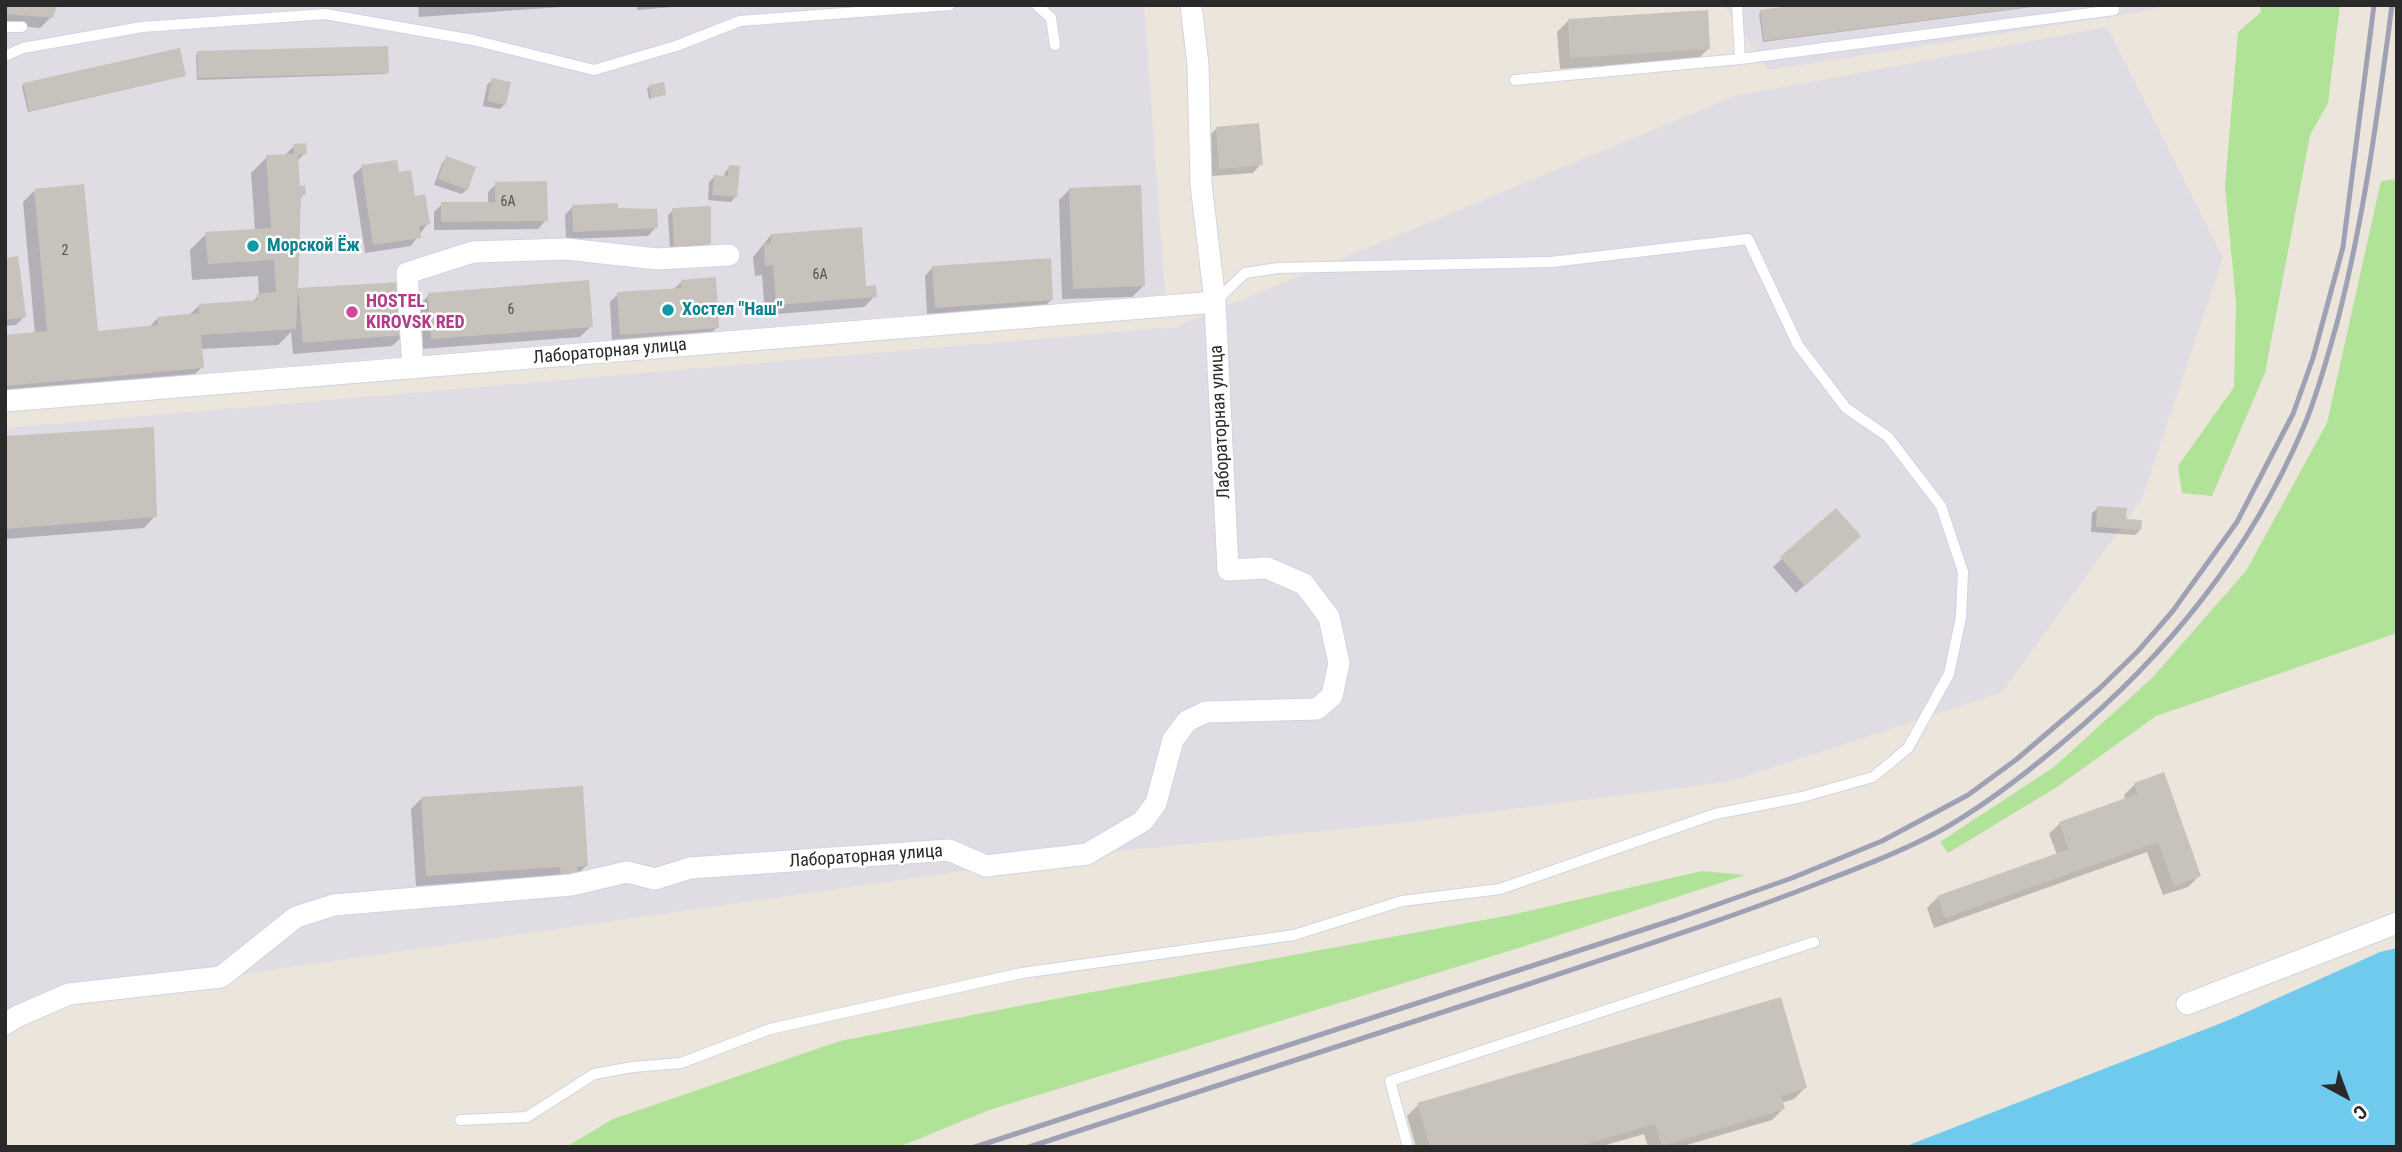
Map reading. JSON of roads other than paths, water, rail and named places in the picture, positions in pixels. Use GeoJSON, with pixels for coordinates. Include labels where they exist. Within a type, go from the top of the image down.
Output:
{"type":"FeatureCollection","features":[{"type":"Feature","properties":{"kind":"street","name":"Лабораторная улица"},"geometry":{"type":"LineString","coordinates":[[5,1024],[69,994],[221,977],[296,917],[334,905],[571,885],[627,872],[655,879],[690,868],[949,850],[986,866],[1087,854],[1143,821],[1156,803],[1173,740],[1187,721],[1206,712],[1317,709],[1332,696],[1339,663],[1329,617],[1304,584],[1267,568],[1228,570],[1215,302],[1201,184],[1198,65],[1191,5]]}},
{"type":"Feature","properties":{"kind":"street"},"geometry":{"type":"LineString","coordinates":[[413,368],[407,273],[473,252],[568,249],[657,259],[729,255]]}},
{"type":"Feature","properties":{"kind":"street","name":"Лабораторная улица"},"geometry":{"type":"LineString","coordinates":[[5,401],[1215,302]]}},
{"type":"Feature","properties":{"kind":"street"},"geometry":{"type":"LineString","coordinates":[[2187,1004],[2397,923]]}},
{"type":"Feature","properties":{"kind":"lane"},"geometry":{"type":"LineString","coordinates":[[5,56],[23,48],[142,27],[326,14],[473,40],[594,70],[676,46],[740,21],[950,5]]}},
{"type":"Feature","properties":{"kind":"lane"},"geometry":{"type":"LineString","coordinates":[[1037,5],[1051,19],[1055,45]]}},
{"type":"Feature","properties":{"kind":"lane"},"geometry":{"type":"LineString","coordinates":[[1737,5],[1740,59]]}},
{"type":"Feature","properties":{"kind":"lane"},"geometry":{"type":"LineString","coordinates":[[1515,80],[1740,59],[2114,10],[2113,5]]}},
{"type":"Feature","properties":{"kind":"lane"},"geometry":{"type":"LineString","coordinates":[[5,27],[22,27]]}},
{"type":"Feature","properties":{"kind":"lane"},"geometry":{"type":"LineString","coordinates":[[460,1120],[527,1118],[594,1074],[681,1063],[770,1029],[1008,976],[1294,934],[1402,901],[1500,889],[1715,814],[1802,797],[1873,778],[1908,748],[1949,674],[1961,617],[1962,572],[1941,506],[1888,437],[1846,408],[1798,345],[1748,239],[1551,262],[1278,268],[1245,273],[1215,302]]}},
{"type":"Feature","properties":{"kind":"lane"},"geometry":{"type":"LineString","coordinates":[[1408,1147],[1390,1081],[1814,942]]}},
{"type":"Feature","properties":{"kind":"water"},"geometry":{"type":"Polygon","coordinates":[[[2397,948],[2397,1147],[1904,1147],[2229,1020],[2380,952],[2397,948]]]}},
{"type":"Feature","properties":{"kind":"railway"},"geometry":{"type":"LineString","coordinates":[[975,1147],[1676,919],[1792,878],[1882,841],[1968,795],[2017,759],[2100,688],[2138,651],[2172,612],[2237,522],[2293,414],[2313,358],[2343,247],[2374,5]]}},
{"type":"Feature","properties":{"kind":"railway"},"geometry":{"type":"LineString","coordinates":[[1029,1147],[1640,947],[1834,877],[1936,833],[2002,791],[2048,755],[2137,673],[2203,599],[2258,517],[2304,426],[2318,388],[2347,284],[2376,125],[2392,5]]}},
{"type":"Feature","properties":{"kind":"place","name":"Морской Ёж"},"geometry":{"type":"Point","coordinates":[253,246]}},
{"type":"Feature","properties":{"kind":"place","name":"Хостел \"Наш\""},"geometry":{"type":"Point","coordinates":[668,310]}},
{"type":"Feature","properties":{"kind":"place","name":"HOSTEL KIROVSK RED"},"geometry":{"type":"Point","coordinates":[352,312]}}]}
